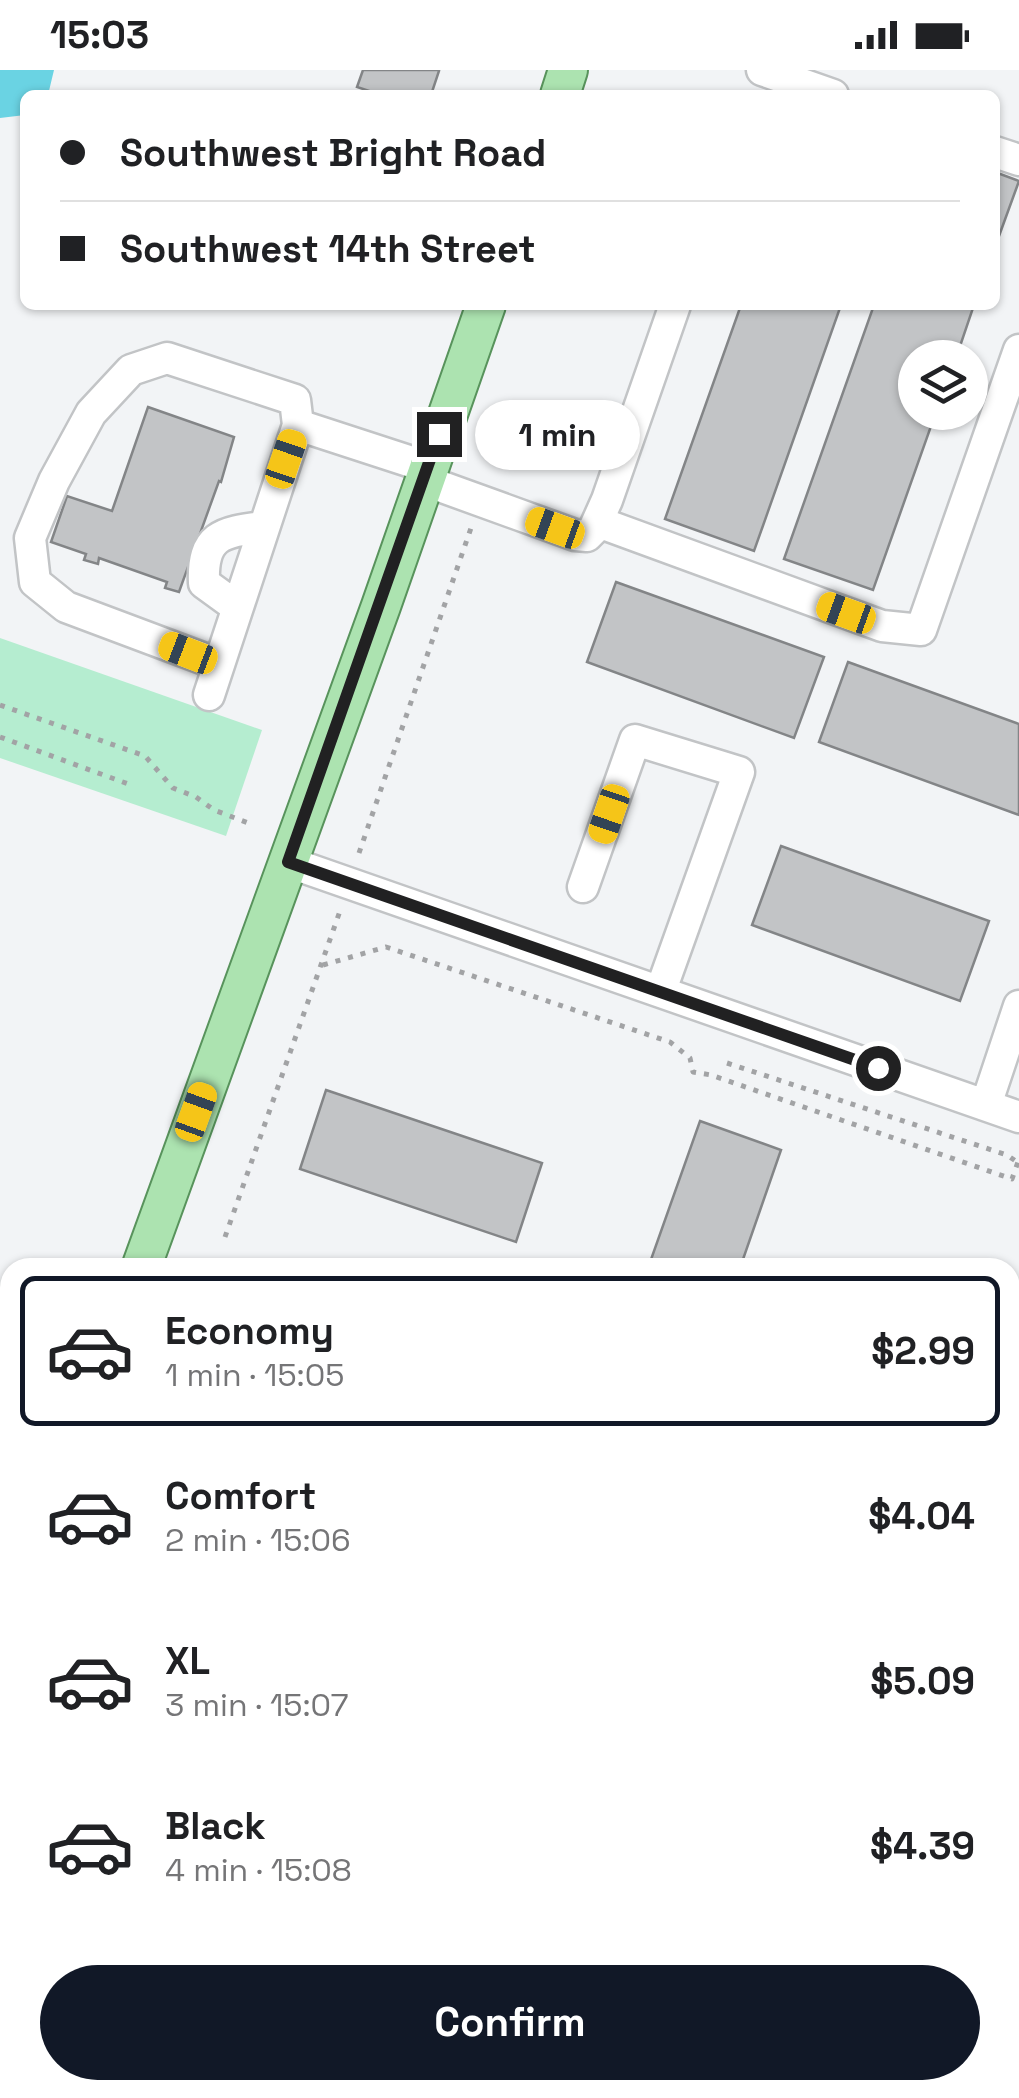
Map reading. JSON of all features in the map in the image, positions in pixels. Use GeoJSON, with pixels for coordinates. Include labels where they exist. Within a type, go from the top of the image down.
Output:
{"type":"FeatureCollection","features":[{"type":"Feature","properties":{"kind":"main road"},"geometry":{"type":"LineString","coordinates":[[145,1258],[484,310]]}},
{"type":"Feature","properties":{"kind":"street"},"geometry":{"type":"LineString","coordinates":[[759,70],[818,90]]}},
{"type":"Feature","properties":{"kind":"street"},"geometry":{"type":"LineString","coordinates":[[298,425],[425,473],[480,502],[586,536],[598,522],[673,310]]}},
{"type":"Feature","properties":{"kind":"street"},"geometry":{"type":"LineString","coordinates":[[598,522],[882,626],[922,630],[1019,350]]}},
{"type":"Feature","properties":{"kind":"street"},"geometry":{"type":"LineString","coordinates":[[208,694],[298,425],[295,400],[167,358],[131,370],[91,413],[54,480],[30,538],[34,582],[66,606],[218,664]]}},
{"type":"Feature","properties":{"kind":"street"},"geometry":{"type":"LineString","coordinates":[[237,607],[204,584],[203,564],[217,536],[226,531],[262,527]]}},
{"type":"Feature","properties":{"kind":"street"},"geometry":{"type":"LineString","coordinates":[[582,887],[635,740],[739,772],[661,990]]}},
{"type":"Feature","properties":{"kind":"street"},"geometry":{"type":"LineString","coordinates":[[288,862],[1019,1117]]}},
{"type":"Feature","properties":{"kind":"street"},"geometry":{"type":"LineString","coordinates":[[986,1105],[1019,1006]]}},
{"type":"Feature","properties":{"kind":"path"},"geometry":{"type":"LineString","coordinates":[[359,854],[480,502]]}},
{"type":"Feature","properties":{"kind":"path"},"geometry":{"type":"LineString","coordinates":[[0,704],[145,756],[173,788],[251,824]]}},
{"type":"Feature","properties":{"kind":"path"},"geometry":{"type":"LineString","coordinates":[[0,738],[131,785]]}},
{"type":"Feature","properties":{"kind":"path"},"geometry":{"type":"LineString","coordinates":[[225,1236],[341,908]]}},
{"type":"Feature","properties":{"kind":"path"},"geometry":{"type":"LineString","coordinates":[[322,966],[386,947],[670,1042],[690,1058],[694,1072],[1012,1178],[1019,1162],[727,1063]]}},
{"type":"Feature","properties":{"kind":"green space"},"geometry":{"type":"Polygon","coordinates":[[[0,638],[262,730],[226,836],[0,758],[0,638]]]}},
{"type":"Feature","properties":{"kind":"water"},"geometry":{"type":"Polygon","coordinates":[[[0,70],[54,70],[49,90],[20,90],[20,116],[0,118],[0,70]]]}},
{"type":"Feature","properties":{"kind":"building"},"geometry":{"type":"Polygon","coordinates":[[[363,70],[439,71],[433,90],[357,87],[363,70]]]}},
{"type":"Feature","properties":{"kind":"building"},"geometry":{"type":"Polygon","coordinates":[[[1000,174],[1019,181],[1000,233],[1000,174]]]}},
{"type":"Feature","properties":{"kind":"building"},"geometry":{"type":"Polygon","coordinates":[[[739,310],[839,310],[754,551],[665,519],[739,310]]]}},
{"type":"Feature","properties":{"kind":"building"},"geometry":{"type":"Polygon","coordinates":[[[872,310],[972,310],[962,340],[898,340],[898,430],[930,430],[873,590],[784,559],[872,310]]]}},
{"type":"Feature","properties":{"kind":"building"},"geometry":{"type":"Polygon","coordinates":[[[148,407],[234,437],[179,592],[165,588],[167,582],[99,558],[98,564],[84,560],[86,554],[51,542],[67,496],[112,511],[148,407]]]}},
{"type":"Feature","properties":{"kind":"building"},"geometry":{"type":"Polygon","coordinates":[[[616,582],[824,657],[794,738],[587,662],[616,582]]]}},
{"type":"Feature","properties":{"kind":"building"},"geometry":{"type":"Polygon","coordinates":[[[848,662],[1019,724],[1019,815],[819,742],[848,662]]]}},
{"type":"Feature","properties":{"kind":"building"},"geometry":{"type":"Polygon","coordinates":[[[781,846],[989,921],[960,1001],[752,925],[781,846]]]}},
{"type":"Feature","properties":{"kind":"building"},"geometry":{"type":"Polygon","coordinates":[[[326,1090],[542,1163],[516,1242],[300,1169],[326,1090]]]}},
{"type":"Feature","properties":{"kind":"building"},"geometry":{"type":"Polygon","coordinates":[[[700,1121],[781,1150],[743,1258],[652,1258],[700,1121]]]}},
{"type":"Feature","properties":{"kind":"route"},"geometry":{"type":"LineString","coordinates":[[439,434],[288,862],[878,1068]]}}]}
